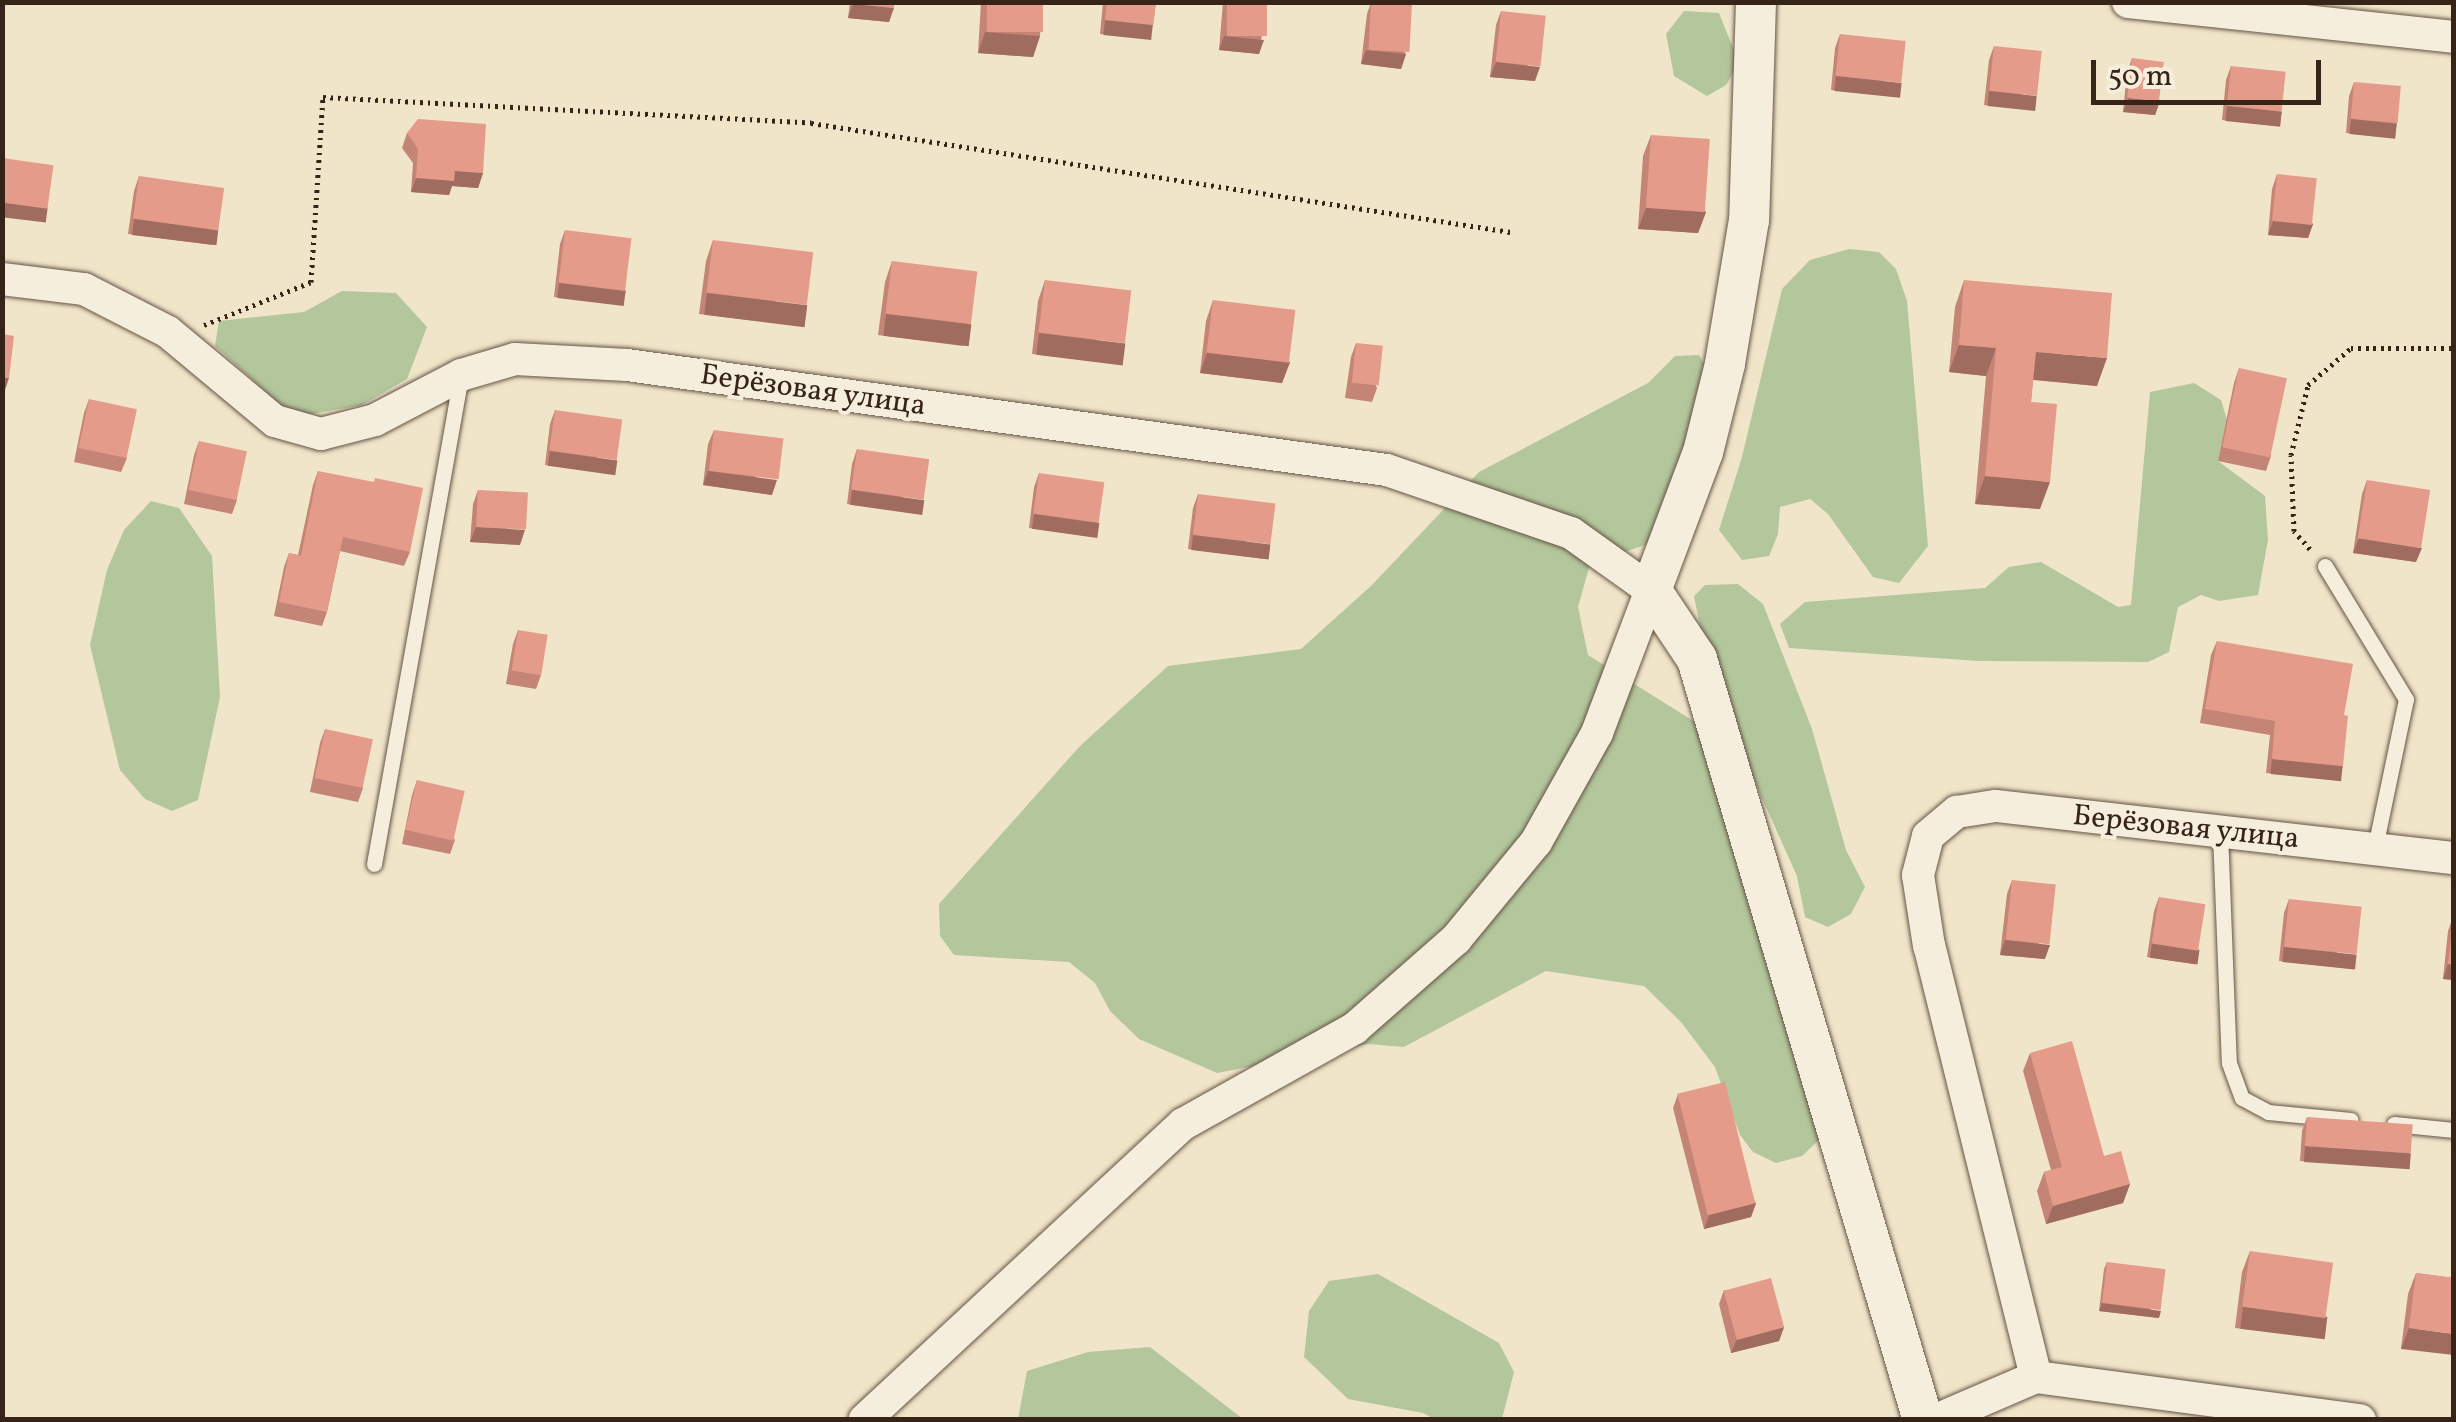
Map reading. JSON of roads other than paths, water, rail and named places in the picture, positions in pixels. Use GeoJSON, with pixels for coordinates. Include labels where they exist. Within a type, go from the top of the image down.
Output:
{"type":"FeatureCollection","features":[{"type":"Feature","properties":{"kind":"street"},"geometry":{"type":"LineString","coordinates":[[864,1420],[1182,1124],[1355,1028],[1456,939],[1545,826],[1596,733],[1703,452],[1725,364],[1749,220],[1756,2]]}},
{"type":"Feature","properties":{"kind":"street"},"geometry":{"type":"LineString","coordinates":[[2128,2],[2454,37]]}},
{"type":"Feature","properties":{"kind":"street","name":"Берёзовая улица"},"geometry":{"type":"LineString","coordinates":[[2,279],[84,289],[174,337],[275,420],[321,434],[375,420],[461,375],[515,360],[628,365],[1386,470],[1571,532],[1651,590]]}},
{"type":"Feature","properties":{"kind":"street"},"geometry":{"type":"LineString","coordinates":[[1651,590],[1696,658],[1923,1420]]}},
{"type":"Feature","properties":{"kind":"street","name":"Берёзовая улица"},"geometry":{"type":"LineString","coordinates":[[2036,1376],[1929,946],[1918,875],[1928,836],[1956,812],[1996,806],[2454,858]]}},
{"type":"Feature","properties":{"kind":"street"},"geometry":{"type":"LineString","coordinates":[[1936,1420],[2036,1376],[2360,1420]]}},
{"type":"Feature","properties":{"kind":"lane"},"geometry":{"type":"LineString","coordinates":[[374,864],[461,375]]}},
{"type":"Feature","properties":{"kind":"lane"},"geometry":{"type":"LineString","coordinates":[[2326,566],[2406,699],[2375,848]]}},
{"type":"Feature","properties":{"kind":"lane"},"geometry":{"type":"LineString","coordinates":[[2220,832],[2229,1064],[2242,1098],[2268,1112],[2360,1121]]}},
{"type":"Feature","properties":{"kind":"lane"},"geometry":{"type":"LineString","coordinates":[[2379,1123],[2454,1130]]}}]}
